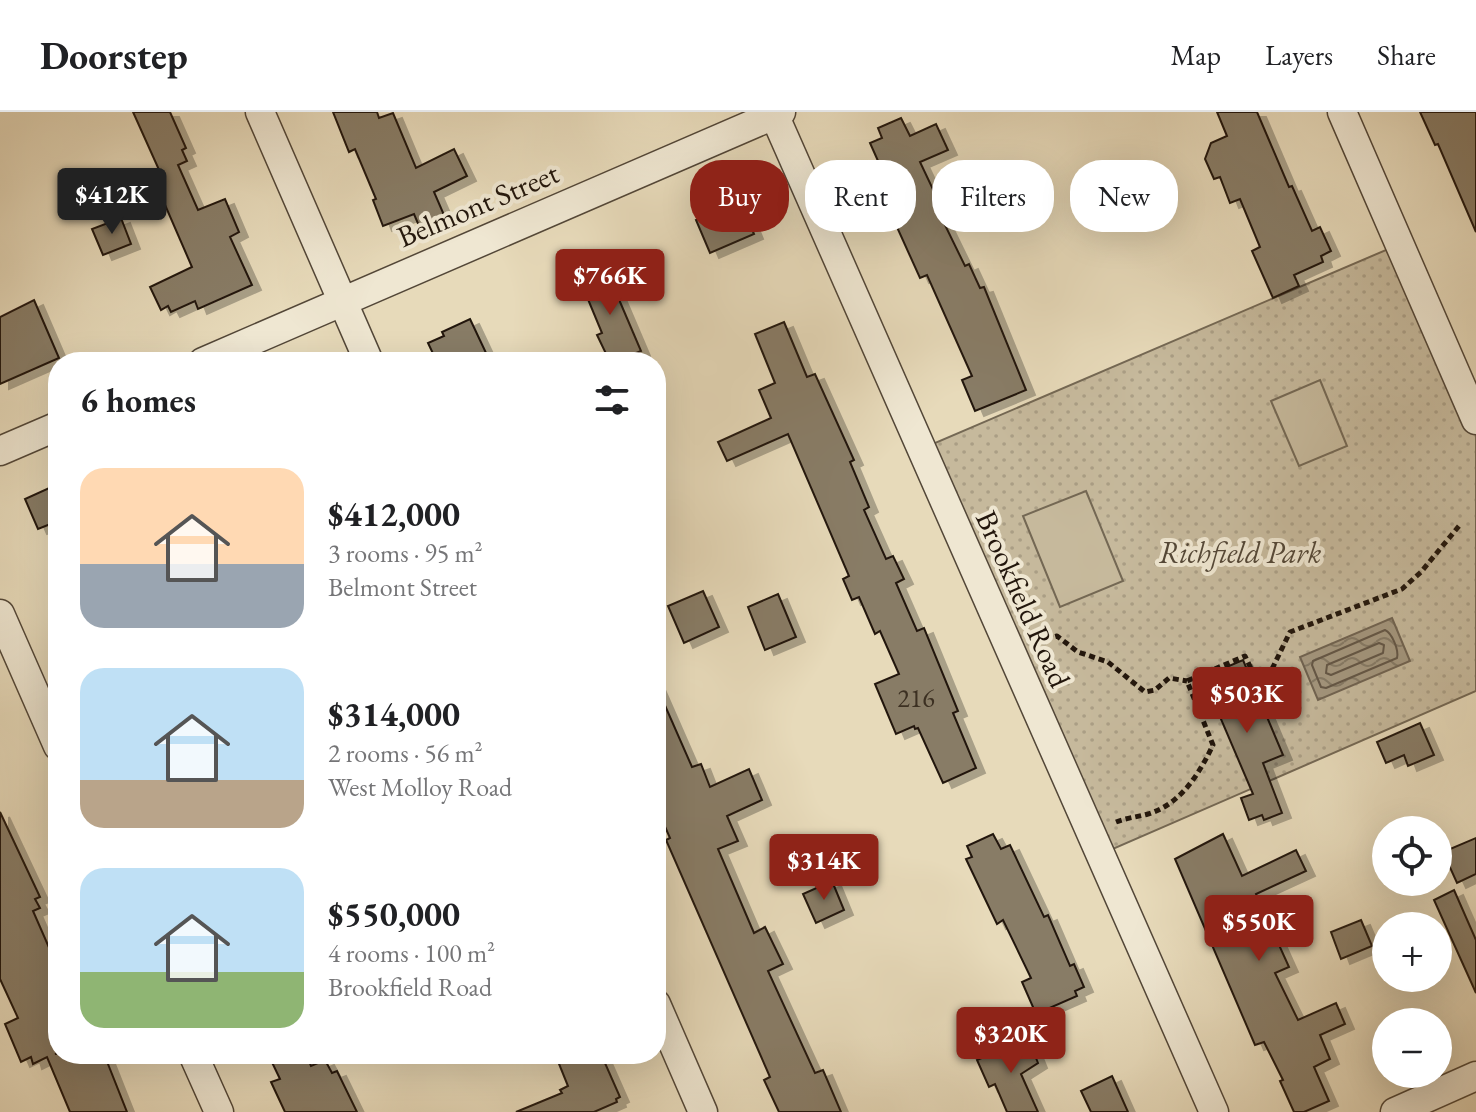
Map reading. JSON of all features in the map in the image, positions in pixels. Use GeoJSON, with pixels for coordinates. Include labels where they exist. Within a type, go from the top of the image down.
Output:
{"type":"FeatureCollection","features":[{"type":"Feature","properties":{"kind":"street"},"geometry":{"type":"LineString","coordinates":[[260,112],[365,352]]}},
{"type":"Feature","properties":{"kind":"street"},"geometry":{"type":"LineString","coordinates":[[1342,112],[1476,420]]}},
{"type":"Feature","properties":{"kind":"street","name":"Belmont Street"},"geometry":{"type":"LineString","coordinates":[[226,352],[776,113]]}},
{"type":"Feature","properties":{"kind":"street","name":"Brookfield Road"},"geometry":{"type":"LineString","coordinates":[[776,113],[1008,649],[1214,1112]]}},
{"type":"Feature","properties":{"kind":"street"},"geometry":{"type":"LineString","coordinates":[[0,451],[48,430]]}},
{"type":"Feature","properties":{"kind":"street"},"geometry":{"type":"LineString","coordinates":[[0,614],[48,723]]}},
{"type":"Feature","properties":{"kind":"street"},"geometry":{"type":"LineString","coordinates":[[666,1027],[703,1112]]}},
{"type":"Feature","properties":{"kind":"street"},"geometry":{"type":"LineString","coordinates":[[197,1064],[219,1112]]}},
{"type":"Feature","properties":{"kind":"street"},"geometry":{"type":"LineString","coordinates":[[1395,1112],[1476,1076]]}},
{"type":"Feature","properties":{"kind":"path"},"geometry":{"type":"LineString","coordinates":[[1008,649],[1057,636],[1078,652],[1108,662],[1145,692],[1155,690],[1169,678],[1187,681],[1245,656],[1257,681],[1272,669],[1290,632],[1402,589],[1421,572],[1459,526]]}},
{"type":"Feature","properties":{"kind":"path"},"geometry":{"type":"LineString","coordinates":[[1089,832],[1119,820],[1150,814],[1172,802],[1194,781],[1213,745],[1187,681]]}},
{"type":"Feature","properties":{"kind":"green space","name":"Richfield Park"},"geometry":{"type":"Polygon","coordinates":[[[1400,244],[1476,420],[1476,691],[1099,855],[921,449],[1400,244]]]}},
{"type":"Feature","properties":{"kind":"green space"},"geometry":{"type":"Polygon","coordinates":[[[1320,380],[1347,446],[1299,466],[1271,401],[1320,380]]]}},
{"type":"Feature","properties":{"kind":"green space"},"geometry":{"type":"Polygon","coordinates":[[[1086,491],[1123,581],[1060,607],[1023,516],[1086,491]]]}},
{"type":"Feature","properties":{"kind":"water"},"geometry":{"type":"Polygon","coordinates":[[[1392,618],[1410,661],[1318,700],[1300,657],[1392,618]]]}},
{"type":"Feature","properties":{"kind":"building"},"geometry":{"type":"Polygon","coordinates":[[[133,112],[170,112],[186,148],[182,150],[187,161],[178,165],[198,210],[225,199],[239,232],[230,237],[252,285],[198,309],[195,301],[171,312],[168,306],[161,310],[150,287],[192,267],[152,175],[160,172],[133,112]]]}},
{"type":"Feature","properties":{"kind":"building"},"geometry":{"type":"Polygon","coordinates":[[[333,112],[377,112],[379,118],[393,113],[416,168],[454,149],[467,176],[434,192],[444,215],[419,226],[414,214],[383,226],[373,200],[376,199],[355,149],[349,152],[333,112]]]}},
{"type":"Feature","properties":{"kind":"building"},"geometry":{"type":"Polygon","coordinates":[[[1217,112],[1257,112],[1289,187],[1292,186],[1312,231],[1320,227],[1331,251],[1321,256],[1323,262],[1294,275],[1299,286],[1273,298],[1252,251],[1260,247],[1240,199],[1230,203],[1220,177],[1214,179],[1205,159],[1211,143],[1227,136],[1217,112]]]}},
{"type":"Feature","properties":{"kind":"building"},"geometry":{"type":"Polygon","coordinates":[[[1420,112],[1476,112],[1476,232],[1438,144],[1435,145],[1420,112]]]}},
{"type":"Feature","properties":{"kind":"building"},"geometry":{"type":"Polygon","coordinates":[[[901,118],[910,136],[936,124],[948,150],[920,162],[932,187],[932,232],[948,232],[965,266],[969,264],[980,288],[984,287],[1026,390],[975,411],[962,380],[972,376],[927,275],[920,278],[899,232],[916,232],[916,160],[878,160],[870,143],[882,138],[878,128],[901,118]]]}},
{"type":"Feature","properties":{"kind":"building"},"geometry":{"type":"Polygon","coordinates":[[[121,218],[131,244],[103,255],[92,229],[121,218]]]}},
{"type":"Feature","properties":{"kind":"building"},"geometry":{"type":"Polygon","coordinates":[[[701,232],[753,232],[754,234],[710,253],[701,232]]]}},
{"type":"Feature","properties":{"kind":"building"},"geometry":{"type":"Polygon","coordinates":[[[606,269],[641,351],[605,352],[597,335],[602,333],[580,280],[606,269]]]}},
{"type":"Feature","properties":{"kind":"building"},"geometry":{"type":"Polygon","coordinates":[[[34,300],[56,352],[48,352],[48,363],[0,384],[0,317],[34,300]]]}},
{"type":"Feature","properties":{"kind":"building"},"geometry":{"type":"Polygon","coordinates":[[[470,319],[486,352],[432,352],[428,343],[444,336],[442,332],[470,319]]]}},
{"type":"Feature","properties":{"kind":"building"},"geometry":{"type":"Polygon","coordinates":[[[784,322],[807,377],[815,374],[854,460],[850,462],[869,507],[864,510],[886,559],[893,556],[904,579],[896,583],[917,631],[924,628],[958,711],[953,713],[976,768],[943,783],[918,728],[914,726],[896,734],[875,684],[899,674],[880,631],[875,634],[859,597],[852,600],[843,579],[849,576],[788,434],[727,461],[718,442],[771,418],[759,390],[775,383],[755,334],[784,322]]]}},
{"type":"Feature","properties":{"kind":"building"},"geometry":{"type":"Polygon","coordinates":[[[48,489],[48,525],[38,529],[25,499],[48,489]]]}},
{"type":"Feature","properties":{"kind":"building"},"geometry":{"type":"Polygon","coordinates":[[[703,591],[719,627],[684,643],[668,606],[703,591]]]}},
{"type":"Feature","properties":{"kind":"building"},"geometry":{"type":"Polygon","coordinates":[[[778,594],[796,637],[765,650],[748,607],[778,594]]]}},
{"type":"Feature","properties":{"kind":"building"},"geometry":{"type":"Polygon","coordinates":[[[1243,660],[1283,755],[1263,763],[1282,813],[1264,820],[1262,815],[1249,820],[1241,798],[1253,794],[1203,677],[1243,660]]]}},
{"type":"Feature","properties":{"kind":"building"},"geometry":{"type":"Polygon","coordinates":[[[666,708],[692,767],[701,764],[710,787],[749,769],[762,800],[727,816],[738,841],[718,849],[754,933],[765,927],[783,964],[768,971],[815,1073],[823,1070],[841,1112],[779,1112],[764,1080],[770,1077],[666,840],[670,838],[666,829],[666,708]]]}},
{"type":"Feature","properties":{"kind":"building"},"geometry":{"type":"Polygon","coordinates":[[[1420,723],[1434,755],[1408,766],[1404,755],[1386,763],[1377,742],[1420,723]]]}},
{"type":"Feature","properties":{"kind":"building"},"geometry":{"type":"Polygon","coordinates":[[[0,812],[40,897],[35,899],[40,908],[33,911],[48,945],[48,1059],[47,1057],[33,1064],[31,1057],[21,1062],[5,1024],[18,1018],[0,979],[0,812]]]}},
{"type":"Feature","properties":{"kind":"building"},"geometry":{"type":"Polygon","coordinates":[[[993,834],[1001,849],[1010,845],[1044,917],[1048,915],[1070,966],[1074,964],[1084,987],[1075,991],[1077,996],[1036,1014],[1022,982],[1031,978],[1003,920],[997,924],[966,859],[972,857],[967,846],[993,834]]]}},
{"type":"Feature","properties":{"kind":"building"},"geometry":{"type":"Polygon","coordinates":[[[1223,834],[1242,876],[1296,850],[1306,871],[1256,894],[1289,967],[1275,973],[1298,1020],[1336,1003],[1345,1024],[1320,1035],[1330,1059],[1314,1067],[1329,1101],[1304,1112],[1294,1112],[1280,1081],[1283,1080],[1264,1042],[1255,1045],[1175,859],[1223,834]]]}},
{"type":"Feature","properties":{"kind":"building"},"geometry":{"type":"Polygon","coordinates":[[[1476,838],[1476,874],[1457,883],[1452,872],[1452,848],[1476,838]]]}},
{"type":"Feature","properties":{"kind":"building"},"geometry":{"type":"Polygon","coordinates":[[[832,881],[844,910],[816,923],[803,894],[832,881]]]}},
{"type":"Feature","properties":{"kind":"building"},"geometry":{"type":"Polygon","coordinates":[[[1452,891],[1476,940],[1476,993],[1452,940],[1452,912],[1439,912],[1434,900],[1452,896],[1452,891]]]}},
{"type":"Feature","properties":{"kind":"building"},"geometry":{"type":"Polygon","coordinates":[[[1361,920],[1372,946],[1341,959],[1331,932],[1361,920]]]}},
{"type":"Feature","properties":{"kind":"building"},"geometry":{"type":"Polygon","coordinates":[[[1028,1038],[1038,1063],[1021,1074],[1038,1112],[1007,1112],[995,1084],[989,1087],[977,1060],[1028,1038]]]}},
{"type":"Feature","properties":{"kind":"building"},"geometry":{"type":"Polygon","coordinates":[[[50,1064],[108,1064],[127,1112],[70,1112],[50,1064]]]}},
{"type":"Feature","properties":{"kind":"building"},"geometry":{"type":"Polygon","coordinates":[[[273,1064],[327,1064],[332,1073],[337,1071],[357,1112],[285,1112],[271,1082],[280,1079],[273,1064]]]}},
{"type":"Feature","properties":{"kind":"building"},"geometry":{"type":"Polygon","coordinates":[[[559,1064],[605,1064],[620,1097],[616,1099],[617,1102],[594,1112],[516,1112],[562,1093],[560,1090],[568,1086],[559,1064]]]}},
{"type":"Feature","properties":{"kind":"building"},"geometry":{"type":"Polygon","coordinates":[[[1112,1076],[1128,1112],[1091,1112],[1081,1091],[1112,1076]]]}}]}
